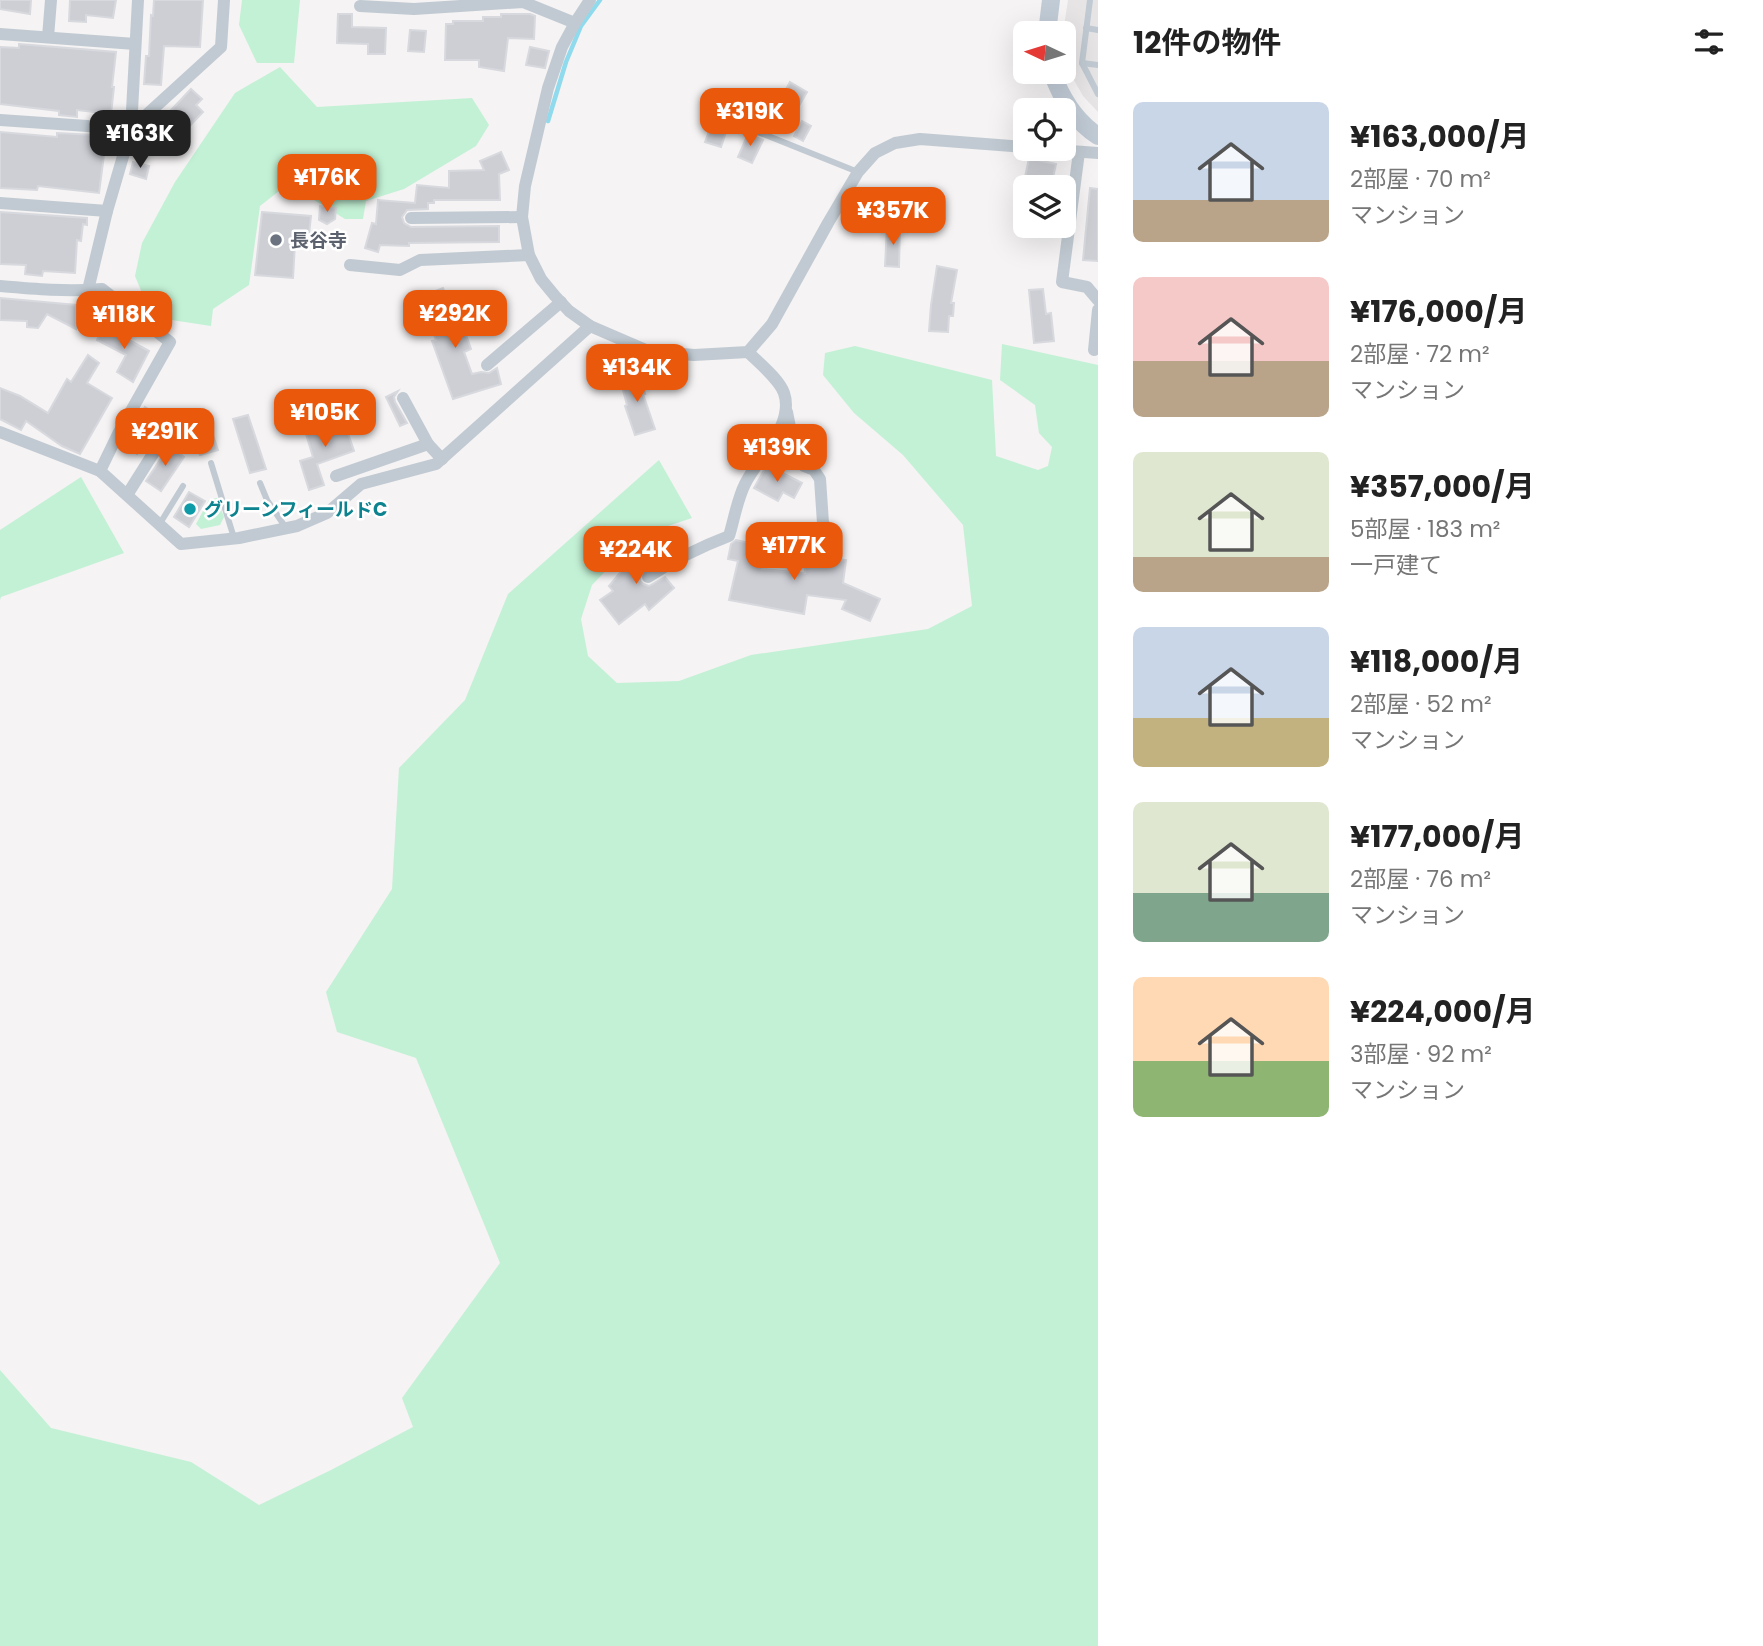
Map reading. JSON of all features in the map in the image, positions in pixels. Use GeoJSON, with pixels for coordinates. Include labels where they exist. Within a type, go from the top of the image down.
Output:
{"type":"FeatureCollection","features":[{"type":"Feature","properties":{"kind":"street"},"geometry":{"type":"LineString","coordinates":[[48,37],[51,0]]}},
{"type":"Feature","properties":{"kind":"street"},"geometry":{"type":"LineString","coordinates":[[88,290],[131,129],[138,0]]}},
{"type":"Feature","properties":{"kind":"street"},"geometry":{"type":"LineString","coordinates":[[0,120],[131,129],[221,47],[224,0]]}},
{"type":"Feature","properties":{"kind":"street"},"geometry":{"type":"LineString","coordinates":[[590,0],[562,47],[548,88],[526,186],[522,217],[529,255],[541,279],[561,302],[590,326],[648,351],[694,355],[748,352],[772,324],[858,172],[876,153],[895,143],[920,139],[1013,146]]}},
{"type":"Feature","properties":{"kind":"street"},"geometry":{"type":"LineString","coordinates":[[1049,21],[1051,0]]}},
{"type":"Feature","properties":{"kind":"street"},"geometry":{"type":"LineString","coordinates":[[360,6],[414,9],[523,2],[575,23]]}},
{"type":"Feature","properties":{"kind":"street"},"geometry":{"type":"LineString","coordinates":[[0,34],[135,44]]}},
{"type":"Feature","properties":{"kind":"street"},"geometry":{"type":"LineString","coordinates":[[1056,84],[1070,110],[1098,136]]}},
{"type":"Feature","properties":{"kind":"street"},"geometry":{"type":"LineString","coordinates":[[1076,152],[1098,153]]}},
{"type":"Feature","properties":{"kind":"street"},"geometry":{"type":"LineString","coordinates":[[1079,152],[1062,282],[1087,287],[1098,300]]}},
{"type":"Feature","properties":{"kind":"street"},"geometry":{"type":"LineString","coordinates":[[0,203],[107,211]]}},
{"type":"Feature","properties":{"kind":"street"},"geometry":{"type":"LineString","coordinates":[[411,218],[522,217]]}},
{"type":"Feature","properties":{"kind":"street"},"geometry":{"type":"LineString","coordinates":[[350,265],[400,270],[420,260],[529,255]]}},
{"type":"Feature","properties":{"kind":"street"},"geometry":{"type":"LineString","coordinates":[[0,286],[102,289],[170,342],[100,471]]}},
{"type":"Feature","properties":{"kind":"street"},"geometry":{"type":"LineString","coordinates":[[487,365],[561,302]]}},
{"type":"Feature","properties":{"kind":"street"},"geometry":{"type":"LineString","coordinates":[[1094,350],[1098,310]]}},
{"type":"Feature","properties":{"kind":"street"},"geometry":{"type":"LineString","coordinates":[[0,432],[100,471],[181,544],[234,538],[297,526],[327,513],[361,484],[436,464],[590,326]]}},
{"type":"Feature","properties":{"kind":"street"},"geometry":{"type":"LineString","coordinates":[[748,352],[782,388],[796,458],[804,466],[814,470],[821,479],[823,523],[834,539]]}},
{"type":"Feature","properties":{"kind":"street"},"geometry":{"type":"LineString","coordinates":[[403,398],[429,444],[442,459]]}},
{"type":"Feature","properties":{"kind":"street"},"geometry":{"type":"LineString","coordinates":[[648,577],[675,559],[729,536],[745,485],[778,432],[786,412]]}},
{"type":"Feature","properties":{"kind":"street"},"geometry":{"type":"LineString","coordinates":[[127,495],[168,430]]}},
{"type":"Feature","properties":{"kind":"street"},"geometry":{"type":"LineString","coordinates":[[336,476],[429,444]]}},
{"type":"Feature","properties":{"kind":"lane"},"geometry":{"type":"LineString","coordinates":[[1090,0],[1082,63],[1098,94]]}},
{"type":"Feature","properties":{"kind":"lane"},"geometry":{"type":"LineString","coordinates":[[1086,29],[1098,30]]}},
{"type":"Feature","properties":{"kind":"lane"},"geometry":{"type":"LineString","coordinates":[[1082,63],[1098,65]]}},
{"type":"Feature","properties":{"kind":"lane"},"geometry":{"type":"LineString","coordinates":[[743,127],[858,172]]}},
{"type":"Feature","properties":{"kind":"lane"},"geometry":{"type":"LineString","coordinates":[[211,463],[234,538]]}},
{"type":"Feature","properties":{"kind":"lane"},"geometry":{"type":"LineString","coordinates":[[260,483],[267,500],[286,528]]}},
{"type":"Feature","properties":{"kind":"lane"},"geometry":{"type":"LineString","coordinates":[[159,525],[183,486]]}},
{"type":"Feature","properties":{"kind":"shaded area"},"geometry":{"type":"Polygon","coordinates":[[[1068,0],[1098,0],[1098,112],[1076,84],[1076,21],[1065,21],[1068,0]]]}},
{"type":"Feature","properties":{"kind":"green space"},"geometry":{"type":"Polygon","coordinates":[[[242,0],[300,0],[294,63],[257,63],[239,25],[242,0]]]}},
{"type":"Feature","properties":{"kind":"green space"},"geometry":{"type":"Polygon","coordinates":[[[280,67],[317,107],[472,98],[489,125],[476,146],[404,189],[366,201],[363,219],[345,219],[288,184],[260,206],[249,285],[213,309],[211,326],[152,317],[135,276],[142,243],[175,182],[235,93],[280,67]]]}},
{"type":"Feature","properties":{"kind":"green space"},"geometry":{"type":"Polygon","coordinates":[[[1002,344],[1098,365],[1098,1646],[0,1646],[0,1370],[51,1428],[191,1462],[259,1505],[413,1427],[402,1398],[500,1263],[416,1058],[337,1032],[326,992],[392,889],[399,768],[465,700],[508,594],[659,460],[692,518],[659,529],[627,549],[592,585],[581,619],[588,656],[617,683],[679,681],[751,655],[928,629],[972,606],[963,525],[903,455],[854,413],[823,375],[825,353],[855,346],[992,380],[996,456],[1038,470],[1048,466],[1052,447],[1039,433],[1035,405],[1000,380],[1002,344]]]}},
{"type":"Feature","properties":{"kind":"green space"},"geometry":{"type":"Polygon","coordinates":[[[81,477],[124,553],[1,597],[0,600],[0,530],[81,477]]]}},
{"type":"Feature","properties":{"kind":"green space"},"geometry":{"type":"Polygon","coordinates":[[[217,498],[224,517],[220,525],[201,529],[196,524],[209,500],[217,498]]]}},
{"type":"Feature","properties":{"kind":"building"},"geometry":{"type":"Polygon","coordinates":[[[0,0],[31,0],[30,14],[0,9],[0,0]]]}},
{"type":"Feature","properties":{"kind":"building"},"geometry":{"type":"Polygon","coordinates":[[[70,0],[116,0],[113,18],[86,15],[86,22],[69,21],[70,0]]]}},
{"type":"Feature","properties":{"kind":"building"},"geometry":{"type":"Polygon","coordinates":[[[154,0],[203,0],[200,47],[164,46],[161,85],[144,84],[154,0]]]}},
{"type":"Feature","properties":{"kind":"building"},"geometry":{"type":"Polygon","coordinates":[[[338,14],[352,14],[352,27],[386,28],[385,54],[368,54],[368,44],[337,43],[338,14]]]}},
{"type":"Feature","properties":{"kind":"building"},"geometry":{"type":"Polygon","coordinates":[[[501,14],[535,16],[534,39],[508,38],[504,71],[479,67],[479,60],[445,60],[446,24],[453,24],[453,21],[483,21],[483,17],[501,17],[501,14]]]}},
{"type":"Feature","properties":{"kind":"building"},"geometry":{"type":"Polygon","coordinates":[[[410,30],[426,31],[424,52],[408,51],[410,30]]]}},
{"type":"Feature","properties":{"kind":"building"},"geometry":{"type":"Polygon","coordinates":[[[19,44],[116,52],[111,114],[77,110],[77,117],[59,115],[59,111],[0,104],[0,47],[19,48],[19,44]]]}},
{"type":"Feature","properties":{"kind":"building"},"geometry":{"type":"Polygon","coordinates":[[[530,47],[549,51],[545,68],[526,65],[530,47]]]}},
{"type":"Feature","properties":{"kind":"building"},"geometry":{"type":"Polygon","coordinates":[[[790,82],[807,92],[790,121],[767,108],[777,90],[784,93],[790,82]]]}},
{"type":"Feature","properties":{"kind":"building"},"geometry":{"type":"Polygon","coordinates":[[[191,89],[202,99],[196,105],[203,112],[185,131],[182,129],[170,140],[156,126],[191,89]]]}},
{"type":"Feature","properties":{"kind":"building"},"geometry":{"type":"Polygon","coordinates":[[[715,115],[730,120],[721,147],[705,142],[715,115]]]}},
{"type":"Feature","properties":{"kind":"building"},"geometry":{"type":"Polygon","coordinates":[[[802,121],[811,126],[803,141],[794,136],[802,121]]]}},
{"type":"Feature","properties":{"kind":"building"},"geometry":{"type":"Polygon","coordinates":[[[0,132],[57,137],[57,133],[113,136],[111,148],[105,147],[99,193],[38,186],[37,190],[0,188],[0,132]]]}},
{"type":"Feature","properties":{"kind":"building"},"geometry":{"type":"Polygon","coordinates":[[[748,134],[763,140],[752,163],[738,157],[748,134]]]}},
{"type":"Feature","properties":{"kind":"building"},"geometry":{"type":"Polygon","coordinates":[[[501,152],[509,170],[499,174],[500,200],[434,200],[434,203],[428,203],[428,209],[407,210],[402,217],[404,223],[411,227],[499,226],[499,242],[380,245],[378,252],[365,248],[372,223],[376,224],[378,200],[415,203],[417,185],[449,188],[449,171],[484,170],[480,161],[501,152]]]}},
{"type":"Feature","properties":{"kind":"building"},"geometry":{"type":"Polygon","coordinates":[[[1028,161],[1056,164],[1054,175],[1025,175],[1028,161]]]}},
{"type":"Feature","properties":{"kind":"building"},"geometry":{"type":"Polygon","coordinates":[[[133,162],[149,166],[146,179],[130,174],[133,162]]]}},
{"type":"Feature","properties":{"kind":"building"},"geometry":{"type":"Polygon","coordinates":[[[1090,188],[1098,189],[1098,261],[1083,260],[1090,188]]]}},
{"type":"Feature","properties":{"kind":"building"},"geometry":{"type":"Polygon","coordinates":[[[320,206],[336,208],[335,219],[327,224],[319,220],[320,206]]]}},
{"type":"Feature","properties":{"kind":"building"},"geometry":{"type":"Polygon","coordinates":[[[0,212],[87,218],[87,225],[83,224],[81,241],[77,240],[75,273],[43,271],[42,276],[25,274],[26,265],[0,264],[0,212]]]}},
{"type":"Feature","properties":{"kind":"building"},"geometry":{"type":"Polygon","coordinates":[[[262,212],[311,216],[308,244],[295,243],[293,278],[255,275],[262,212]]]}},
{"type":"Feature","properties":{"kind":"building"},"geometry":{"type":"Polygon","coordinates":[[[887,226],[900,227],[899,267],[885,266],[887,226]]]}},
{"type":"Feature","properties":{"kind":"building"},"geometry":{"type":"Polygon","coordinates":[[[937,266],[957,270],[951,303],[954,303],[953,316],[949,316],[948,332],[929,331],[937,266]]]}},
{"type":"Feature","properties":{"kind":"building"},"geometry":{"type":"Polygon","coordinates":[[[443,288],[459,331],[464,329],[471,349],[464,352],[472,374],[489,373],[497,368],[501,384],[453,399],[432,341],[436,340],[425,311],[430,309],[425,295],[443,288]]]}},
{"type":"Feature","properties":{"kind":"building"},"geometry":{"type":"Polygon","coordinates":[[[1043,289],[1046,314],[1051,313],[1054,341],[1034,343],[1029,290],[1043,289]]]}},
{"type":"Feature","properties":{"kind":"building"},"geometry":{"type":"Polygon","coordinates":[[[0,298],[76,305],[76,329],[47,314],[38,328],[27,327],[27,321],[0,320],[0,298]]]}},
{"type":"Feature","properties":{"kind":"building"},"geometry":{"type":"Polygon","coordinates":[[[106,321],[119,328],[116,333],[149,351],[133,382],[117,372],[126,355],[97,340],[106,321]]]}},
{"type":"Feature","properties":{"kind":"building"},"geometry":{"type":"Polygon","coordinates":[[[88,355],[99,363],[87,383],[112,398],[80,454],[62,446],[26,421],[21,430],[0,419],[0,388],[20,396],[48,413],[67,379],[71,382],[88,355]]]}},
{"type":"Feature","properties":{"kind":"building"},"geometry":{"type":"Polygon","coordinates":[[[639,373],[655,429],[635,435],[625,406],[627,405],[620,379],[639,373]]]}},
{"type":"Feature","properties":{"kind":"building"},"geometry":{"type":"Polygon","coordinates":[[[398,391],[394,397],[395,402],[407,423],[400,426],[386,397],[398,391]]]}},
{"type":"Feature","properties":{"kind":"building"},"geometry":{"type":"Polygon","coordinates":[[[145,407],[160,417],[137,454],[123,444],[145,407]]]}},
{"type":"Feature","properties":{"kind":"building"},"geometry":{"type":"Polygon","coordinates":[[[204,409],[218,450],[200,455],[187,415],[204,409]]]}},
{"type":"Feature","properties":{"kind":"building"},"geometry":{"type":"Polygon","coordinates":[[[248,415],[266,469],[250,473],[233,419],[248,415]]]}},
{"type":"Feature","properties":{"kind":"building"},"geometry":{"type":"Polygon","coordinates":[[[342,416],[354,451],[317,464],[324,485],[309,490],[300,461],[313,457],[305,431],[342,416]]]}},
{"type":"Feature","properties":{"kind":"building"},"geometry":{"type":"Polygon","coordinates":[[[170,445],[184,457],[161,491],[146,481],[170,445]]]}},
{"type":"Feature","properties":{"kind":"building"},"geometry":{"type":"Polygon","coordinates":[[[767,465],[802,483],[794,498],[783,492],[778,501],[754,488],[767,465]]]}},
{"type":"Feature","properties":{"kind":"building","name":"グリーンフィールドC"},"geometry":{"type":"Polygon","coordinates":[[[189,492],[205,501],[189,527],[174,517],[189,492]]]}},
{"type":"Feature","properties":{"kind":"building"},"geometry":{"type":"Polygon","coordinates":[[[648,539],[660,549],[651,561],[653,564],[641,572],[640,581],[649,586],[665,577],[674,588],[649,610],[645,604],[619,624],[600,600],[613,591],[609,586],[648,539]]]}},
{"type":"Feature","properties":{"kind":"building"},"geometry":{"type":"Polygon","coordinates":[[[736,540],[767,547],[762,569],[805,573],[803,544],[816,543],[817,556],[846,560],[843,583],[880,599],[870,621],[842,609],[846,600],[807,595],[804,614],[729,600],[738,561],[728,559],[731,544],[736,540]]]}},
{"type":"Feature","properties":{"kind":"waterway"},"geometry":{"type":"LineString","coordinates":[[548,121],[566,62],[581,26],[600,0]]}},
{"type":"Feature","properties":{"kind":"place","name":"長谷寺"},"geometry":{"type":"Point","coordinates":[276,240]}},
{"type":"Feature","properties":{"kind":"place","name":"グリーンフィールドC"},"geometry":{"type":"Point","coordinates":[190,509]}}]}
